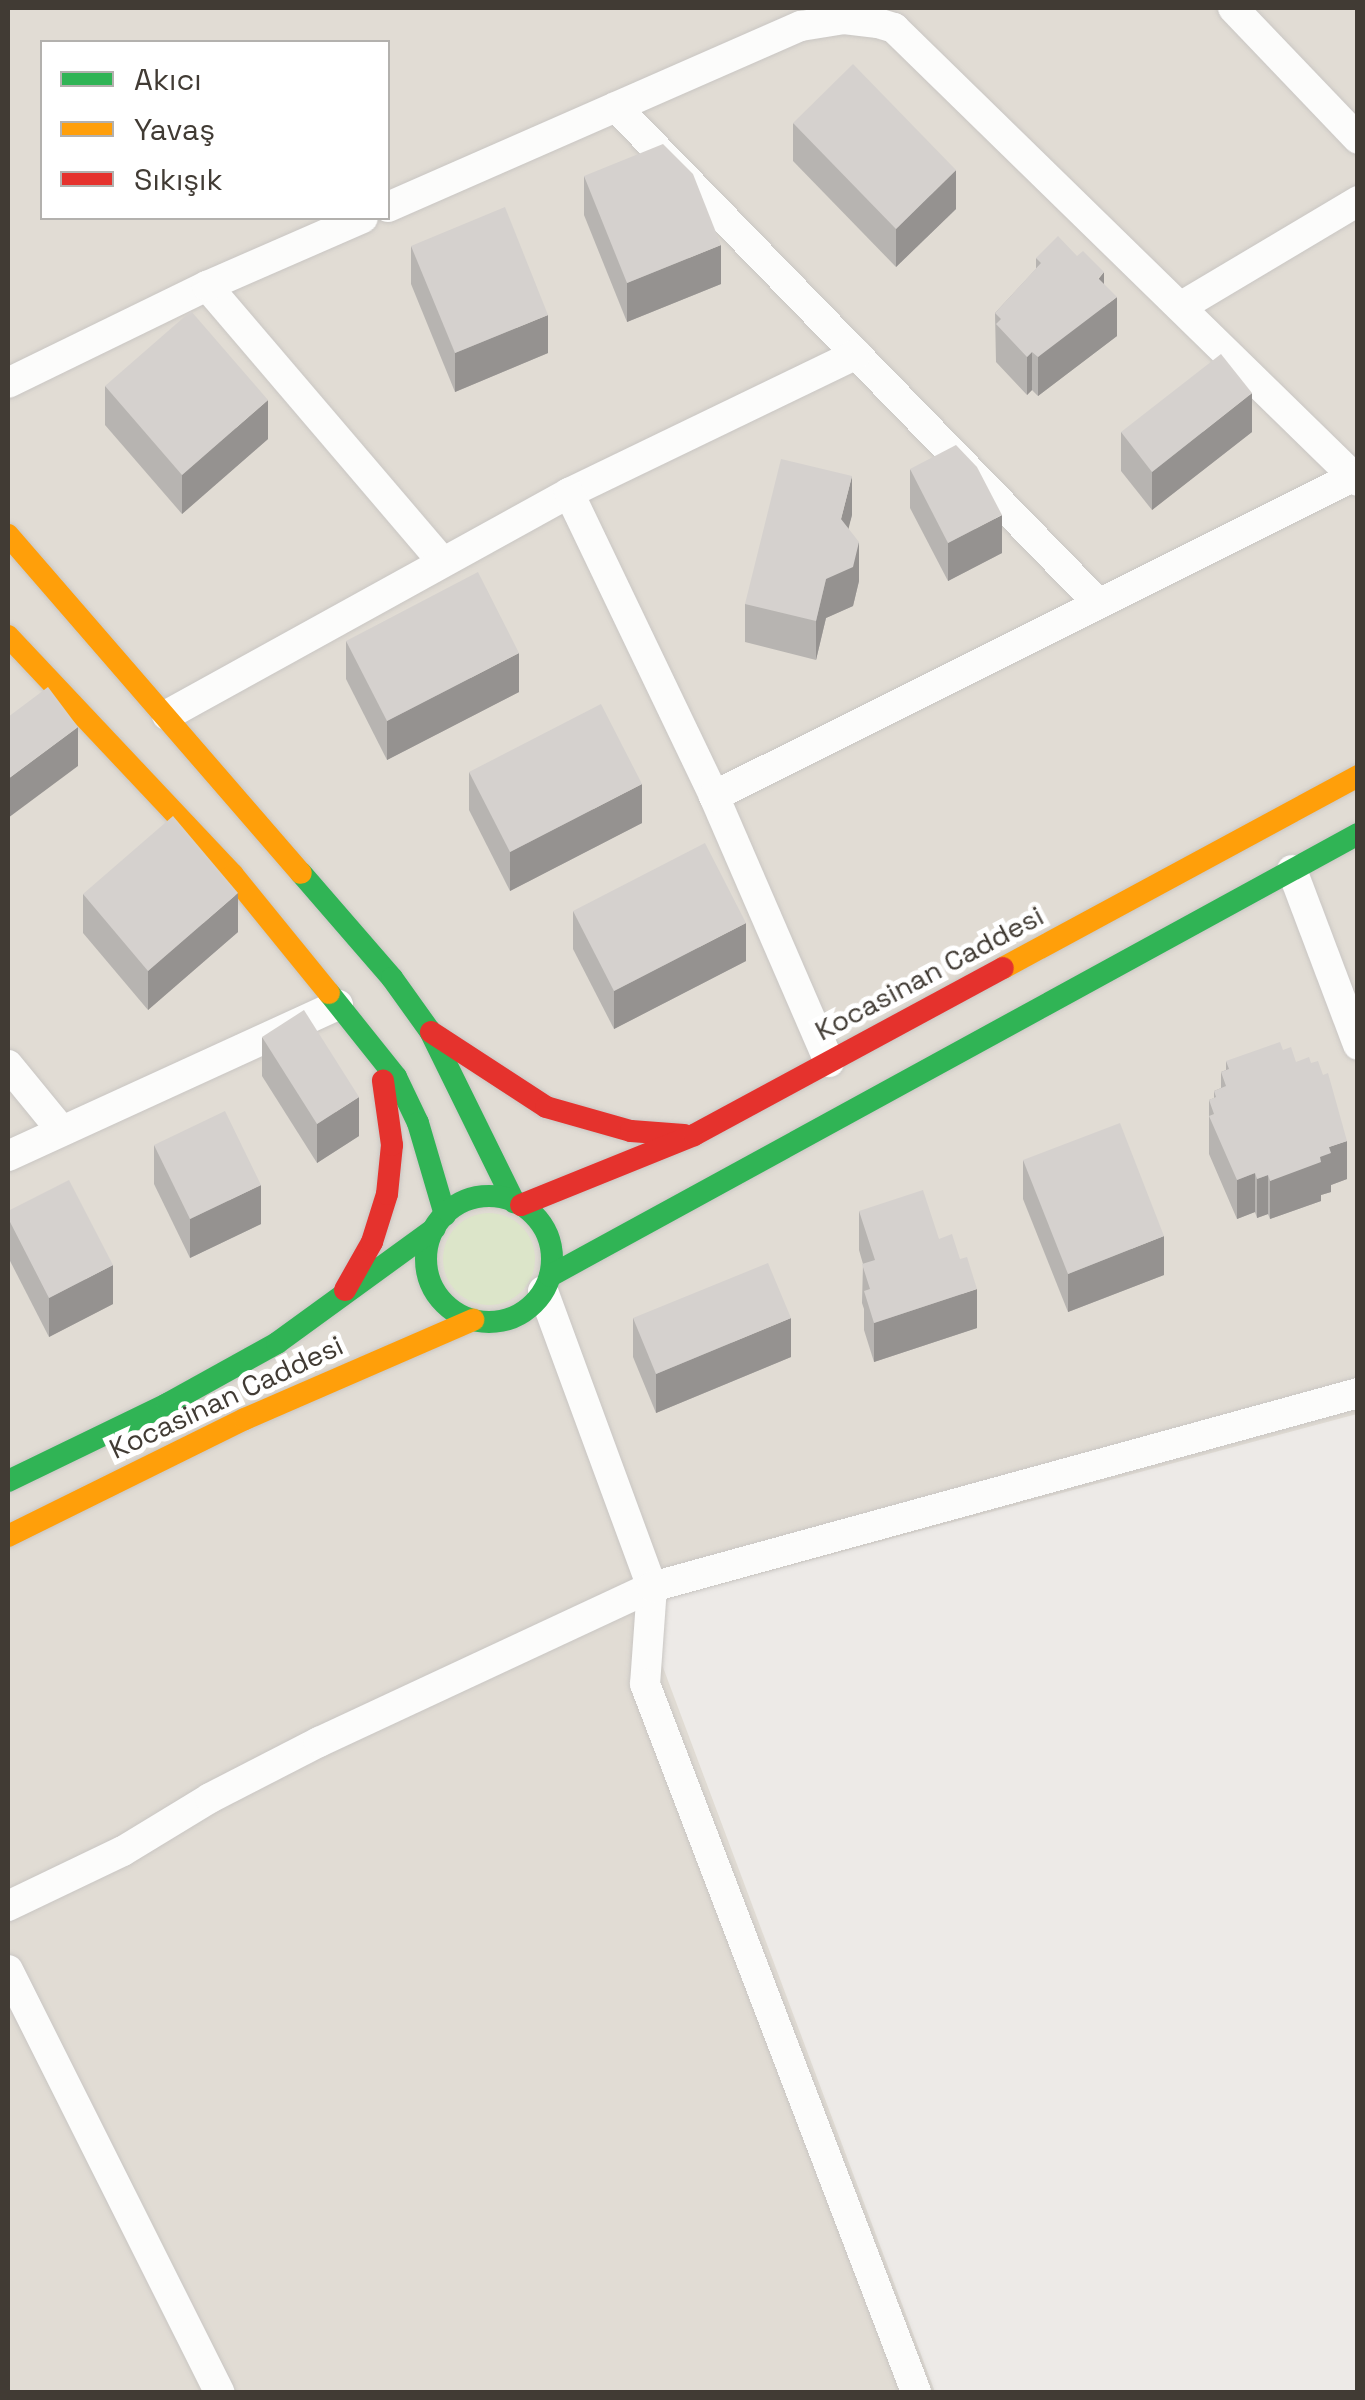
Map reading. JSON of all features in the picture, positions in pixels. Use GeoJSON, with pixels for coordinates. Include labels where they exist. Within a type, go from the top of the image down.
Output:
{"type":"FeatureCollection","features":[{"type":"Feature","properties":{"kind":"main road"},"geometry":{"type":"LineString","coordinates":[[8,535],[392,978],[430,1032],[517,1203],[544,1228],[552,1260],[546,1284],[533,1304],[505,1320],[473,1320],[444,1304],[428,1275],[428,1243],[440,1221],[473,1198],[517,1203]]}},
{"type":"Feature","properties":{"kind":"main road"},"geometry":{"type":"LineString","coordinates":[[8,636],[232,876],[396,1076],[413,1111],[440,1221]]}},
{"type":"Feature","properties":{"kind":"main road","name":"Kocasinan Caddesi"},"geometry":{"type":"LineString","coordinates":[[517,1203],[694,1134],[1358,776]]}},
{"type":"Feature","properties":{"kind":"main road"},"geometry":{"type":"LineString","coordinates":[[546,1284],[1358,834]]}},
{"type":"Feature","properties":{"kind":"main road"},"geometry":{"type":"LineString","coordinates":[[430,1032],[546,1107],[631,1132],[694,1134]]}},
{"type":"Feature","properties":{"kind":"main road"},"geometry":{"type":"LineString","coordinates":[[331,1307],[361,1265],[387,1194],[389,1112],[372,1047]]}},
{"type":"Feature","properties":{"kind":"main road","name":"Kocasinan Caddesi"},"geometry":{"type":"LineString","coordinates":[[9,1478],[222,1375],[331,1307],[440,1221]]}},
{"type":"Feature","properties":{"kind":"main road","name":"Kocasinan Caddesi"},"geometry":{"type":"LineString","coordinates":[[8,1536],[245,1419],[473,1320]]}},
{"type":"Feature","properties":{"kind":"street"},"geometry":{"type":"LineString","coordinates":[[1232,8],[1358,139]]}},
{"type":"Feature","properties":{"kind":"street"},"geometry":{"type":"LineString","coordinates":[[390,206],[801,26],[844,18],[894,28],[1355,479],[1097,602],[714,796]]}},
{"type":"Feature","properties":{"kind":"street"},"geometry":{"type":"LineString","coordinates":[[616,107],[1097,602]]}},
{"type":"Feature","properties":{"kind":"street"},"geometry":{"type":"LineString","coordinates":[[1182,306],[1358,201]]}},
{"type":"Feature","properties":{"kind":"street"},"geometry":{"type":"LineString","coordinates":[[8,382],[207,286],[359,220]]}},
{"type":"Feature","properties":{"kind":"street"},"geometry":{"type":"LineString","coordinates":[[207,286],[441,560]]}},
{"type":"Feature","properties":{"kind":"street"},"geometry":{"type":"LineString","coordinates":[[167,715],[568,493],[856,354]]}},
{"type":"Feature","properties":{"kind":"street"},"geometry":{"type":"LineString","coordinates":[[568,493],[714,796],[829,1062]]}},
{"type":"Feature","properties":{"kind":"street"},"geometry":{"type":"LineString","coordinates":[[1292,870],[1358,1044]]}},
{"type":"Feature","properties":{"kind":"street"},"geometry":{"type":"LineString","coordinates":[[8,1156],[338,1005]]}},
{"type":"Feature","properties":{"kind":"street"},"geometry":{"type":"LineString","coordinates":[[8,1065],[62,1131]]}},
{"type":"Feature","properties":{"kind":"street"},"geometry":{"type":"LineString","coordinates":[[546,1284],[652,1587],[645,1684],[916,2392]]}},
{"type":"Feature","properties":{"kind":"street"},"geometry":{"type":"LineString","coordinates":[[8,1906],[123,1851],[210,1798],[318,1742],[652,1587],[1358,1393]]}},
{"type":"Feature","properties":{"kind":"street"},"geometry":{"type":"LineString","coordinates":[[8,1970],[219,2392]]}},
{"type":"Feature","properties":{"kind":"shaded area"},"geometry":{"type":"Polygon","coordinates":[[[8,8],[1357,8],[1357,1414],[640,1606],[935,2392],[8,2392],[8,8]]]}},
{"type":"Feature","properties":{"kind":"green space"},"geometry":{"type":"Polygon","coordinates":[[[480,1213],[498,1213],[515,1220],[528,1233],[535,1259],[528,1285],[515,1298],[498,1305],[480,1305],[463,1298],[450,1285],[443,1268],[443,1250],[450,1233],[463,1220],[480,1213]]]}},
{"type":"Feature","properties":{"kind":"building"},"geometry":{"type":"Polygon","coordinates":[[[853,64],[956,170],[896,229],[793,123],[853,64]]]}},
{"type":"Feature","properties":{"kind":"building"},"geometry":{"type":"Polygon","coordinates":[[[663,144],[693,174],[721,245],[627,283],[584,176],[663,144]]]}},
{"type":"Feature","properties":{"kind":"building"},"geometry":{"type":"Polygon","coordinates":[[[505,207],[548,315],[455,353],[411,246],[505,207]]]}},
{"type":"Feature","properties":{"kind":"building"},"geometry":{"type":"Polygon","coordinates":[[[1058,236],[1077,256],[1083,251],[1104,272],[1098,278],[1117,297],[1038,357],[1032,352],[1027,357],[996,324],[1001,319],[995,313],[1041,263],[1036,258],[1058,236]]]}},
{"type":"Feature","properties":{"kind":"building"},"geometry":{"type":"Polygon","coordinates":[[[191,311],[268,400],[182,475],[105,386],[191,311]]]}},
{"type":"Feature","properties":{"kind":"building"},"geometry":{"type":"Polygon","coordinates":[[[1221,354],[1252,393],[1152,472],[1121,432],[1221,354]]]}},
{"type":"Feature","properties":{"kind":"building"},"geometry":{"type":"Polygon","coordinates":[[[956,445],[977,467],[1002,515],[948,543],[910,469],[956,445]]]}},
{"type":"Feature","properties":{"kind":"building"},"geometry":{"type":"Polygon","coordinates":[[[781,459],[852,476],[841,519],[859,542],[853,567],[826,579],[816,621],[745,604],[781,459]]]}},
{"type":"Feature","properties":{"kind":"building"},"geometry":{"type":"Polygon","coordinates":[[[478,572],[519,653],[387,721],[346,641],[478,572]]]}},
{"type":"Feature","properties":{"kind":"building"},"geometry":{"type":"Polygon","coordinates":[[[48,687],[78,727],[8,779],[8,717],[48,687]]]}},
{"type":"Feature","properties":{"kind":"building"},"geometry":{"type":"Polygon","coordinates":[[[601,704],[642,784],[510,852],[469,772],[601,704]]]}},
{"type":"Feature","properties":{"kind":"building"},"geometry":{"type":"Polygon","coordinates":[[[173,816],[238,893],[148,971],[83,894],[173,816]]]}},
{"type":"Feature","properties":{"kind":"building"},"geometry":{"type":"Polygon","coordinates":[[[705,843],[746,923],[614,991],[573,911],[705,843]]]}},
{"type":"Feature","properties":{"kind":"building"},"geometry":{"type":"Polygon","coordinates":[[[304,1010],[359,1097],[317,1124],[262,1037],[304,1010]]]}},
{"type":"Feature","properties":{"kind":"building"},"geometry":{"type":"Polygon","coordinates":[[[1280,1042],[1283,1050],[1291,1047],[1296,1062],[1309,1057],[1311,1063],[1318,1061],[1323,1075],[1328,1073],[1347,1141],[1329,1147],[1331,1153],[1320,1157],[1321,1162],[1270,1181],[1268,1175],[1257,1179],[1255,1173],[1237,1180],[1209,1116],[1214,1114],[1209,1100],[1216,1097],[1214,1091],[1226,1086],[1221,1072],[1229,1069],[1226,1061],[1280,1042]]]}},
{"type":"Feature","properties":{"kind":"building"},"geometry":{"type":"Polygon","coordinates":[[[225,1111],[261,1185],[190,1219],[154,1145],[225,1111]]]}},
{"type":"Feature","properties":{"kind":"building"},"geometry":{"type":"Polygon","coordinates":[[[1120,1123],[1164,1236],[1068,1274],[1023,1160],[1120,1123]]]}},
{"type":"Feature","properties":{"kind":"building"},"geometry":{"type":"Polygon","coordinates":[[[69,1180],[113,1265],[49,1298],[8,1211],[69,1180]]]}},
{"type":"Feature","properties":{"kind":"building"},"geometry":{"type":"Polygon","coordinates":[[[923,1190],[939,1239],[952,1234],[960,1259],[967,1257],[977,1289],[874,1323],[864,1291],[870,1289],[862,1264],[875,1260],[859,1211],[923,1190]]]}},
{"type":"Feature","properties":{"kind":"building"},"geometry":{"type":"Polygon","coordinates":[[[768,1263],[791,1318],[656,1374],[633,1318],[768,1263]]]}},
{"type":"Feature","properties":{"kind":"traffic: fast"},"geometry":{"type":"LineString","coordinates":[[550,1276],[1358,834]]}},
{"type":"Feature","properties":{"kind":"traffic: fast"},"geometry":{"type":"LineString","coordinates":[[301,873],[392,978],[430,1031],[514,1202]]}},
{"type":"Feature","properties":{"kind":"traffic: fast"},"geometry":{"type":"LineString","coordinates":[[329,993],[396,1077],[418,1123],[445,1215]]}},
{"type":"Feature","properties":{"kind":"traffic: fast"},"geometry":{"type":"LineString","coordinates":[[489,1196],[513,1201],[533,1215],[547,1235],[552,1259],[547,1283],[533,1303],[513,1317],[489,1322],[465,1317],[445,1303],[431,1283],[426,1259],[431,1235],[445,1215],[465,1201],[489,1196]]}},
{"type":"Feature","properties":{"kind":"traffic: fast"},"geometry":{"type":"LineString","coordinates":[[8,1481],[167,1404],[277,1343],[435,1228]]}},
{"type":"Feature","properties":{"kind":"traffic: slow"},"geometry":{"type":"LineString","coordinates":[[8,535],[301,873]]}},
{"type":"Feature","properties":{"kind":"traffic: slow"},"geometry":{"type":"LineString","coordinates":[[8,636],[233,875],[329,993]]}},
{"type":"Feature","properties":{"kind":"traffic: slow"},"geometry":{"type":"LineString","coordinates":[[1003,968],[1358,776]]}},
{"type":"Feature","properties":{"kind":"traffic: slow"},"geometry":{"type":"LineString","coordinates":[[8,1536],[245,1419],[473,1320]]}},
{"type":"Feature","properties":{"kind":"traffic: jam"},"geometry":{"type":"LineString","coordinates":[[521,1205],[694,1135],[1003,968]]}},
{"type":"Feature","properties":{"kind":"traffic: jam"},"geometry":{"type":"LineString","coordinates":[[431,1032],[546,1107],[631,1131],[684,1135]]}},
{"type":"Feature","properties":{"kind":"traffic: jam"},"geometry":{"type":"LineString","coordinates":[[345,1290],[372,1242],[387,1194],[392,1145],[383,1081]]}}]}
